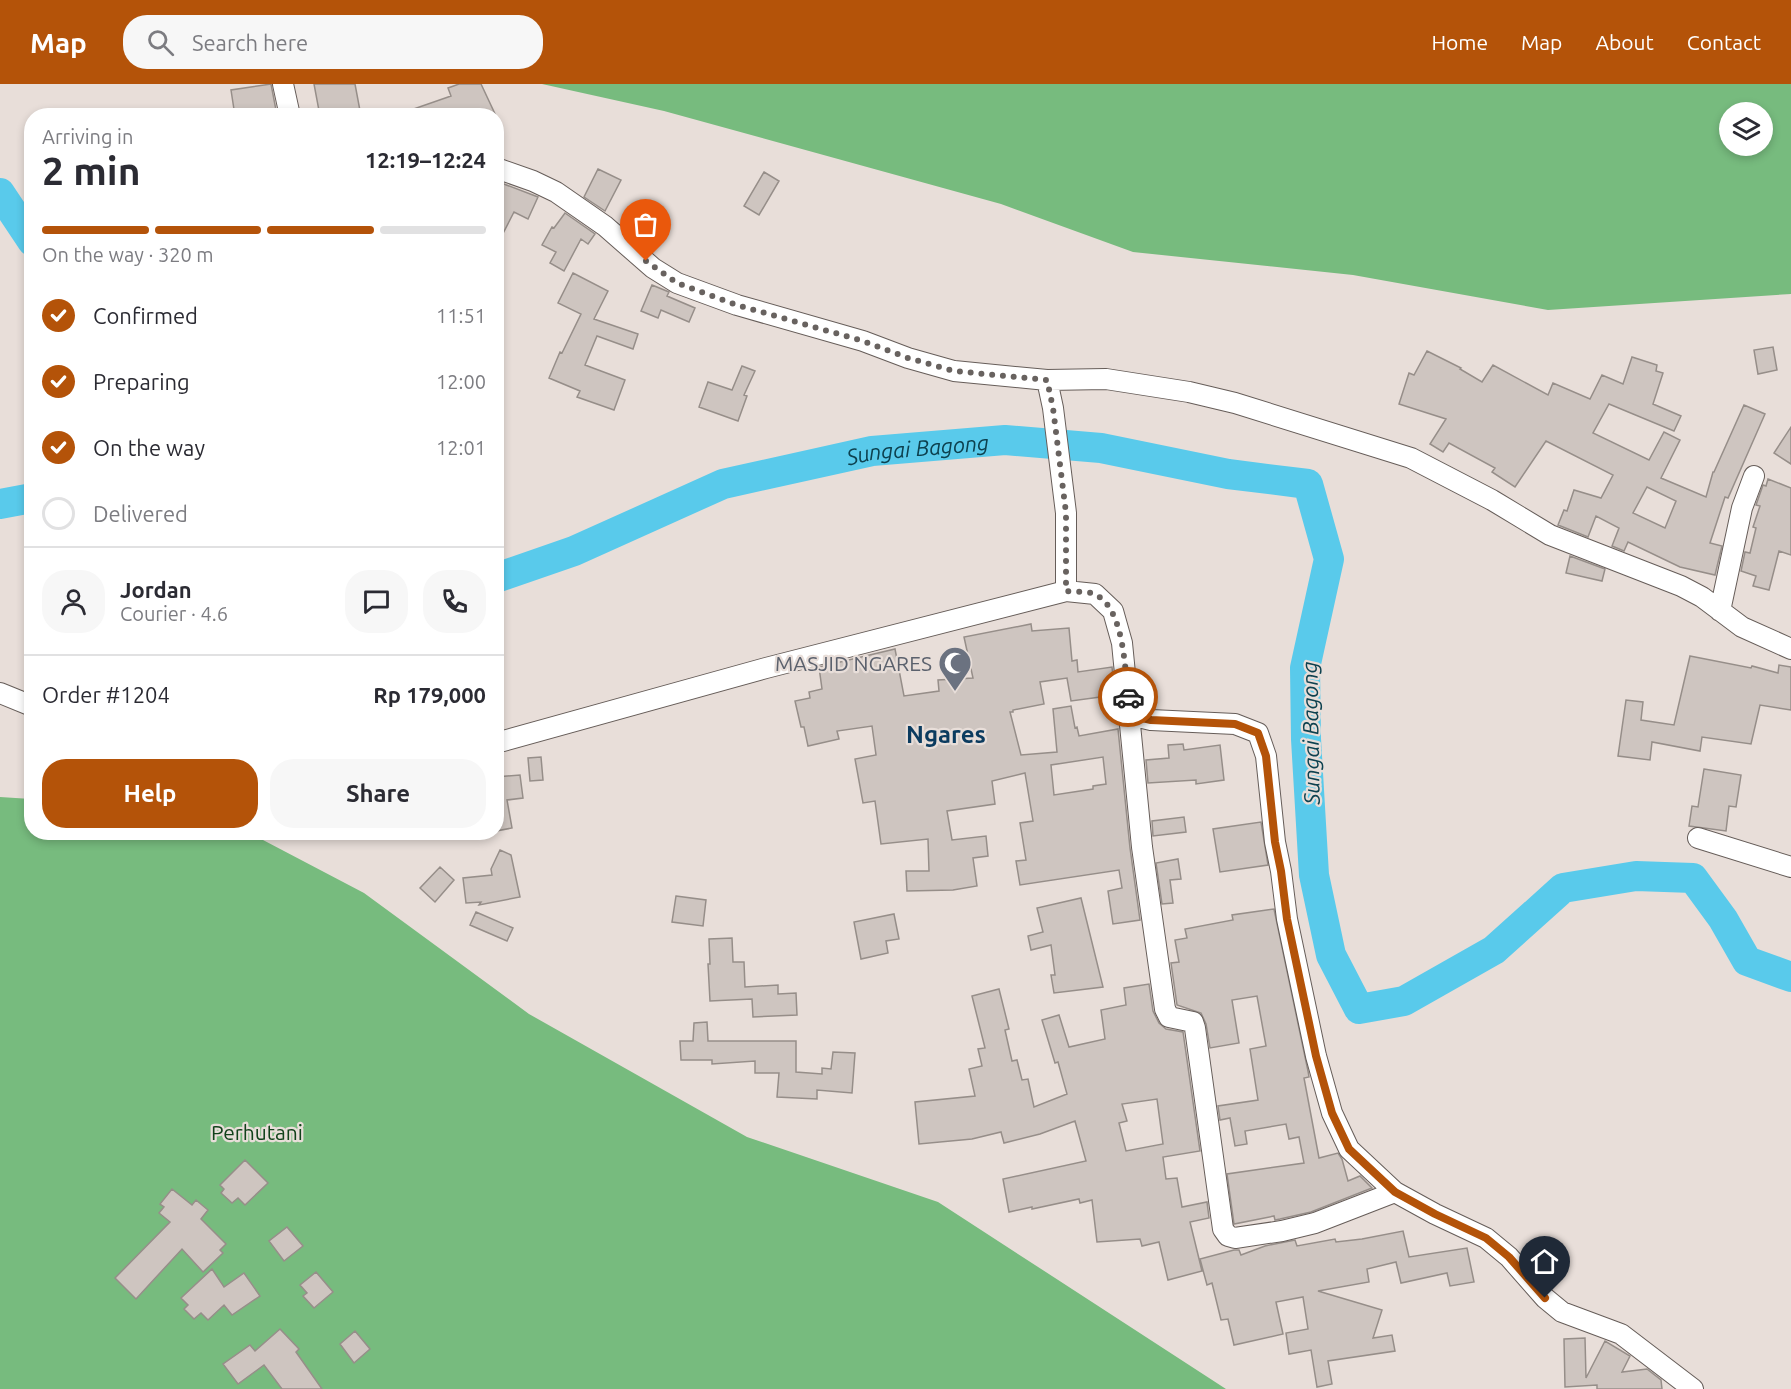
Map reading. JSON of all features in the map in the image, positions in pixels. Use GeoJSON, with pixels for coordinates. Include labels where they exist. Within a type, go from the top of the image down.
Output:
{"type":"FeatureCollection","features":[{"type":"Feature","properties":{"kind":"street"},"geometry":{"type":"LineString","coordinates":[[283,84],[288,108]]}},
{"type":"Feature","properties":{"kind":"street"},"geometry":{"type":"LineString","coordinates":[[504,171],[556,192],[605,226],[653,268],[677,283],[737,305],[863,341],[908,358],[954,371],[1047,380],[1106,379],[1189,392],[1235,403],[1411,458],[1492,500],[1550,535],[1681,585],[1702,597],[1742,627],[1791,649]]}},
{"type":"Feature","properties":{"kind":"street"},"geometry":{"type":"LineString","coordinates":[[1047,380],[1053,408],[1066,513],[1066,591]]}},
{"type":"Feature","properties":{"kind":"street"},"geometry":{"type":"LineString","coordinates":[[1720,611],[1742,508],[1754,476]]}},
{"type":"Feature","properties":{"kind":"street"},"geometry":{"type":"LineString","coordinates":[[504,741],[766,668],[1066,591],[1095,594],[1113,610],[1122,644],[1142,847],[1165,1009],[1169,1017],[1193,1022],[1195,1028],[1223,1229],[1228,1236],[1235,1238],[1282,1231],[1315,1223],[1395,1192]]}},
{"type":"Feature","properties":{"kind":"street"},"geometry":{"type":"LineString","coordinates":[[0,693],[24,703]]}},
{"type":"Feature","properties":{"kind":"street"},"geometry":{"type":"LineString","coordinates":[[1130,715],[1151,720],[1235,724],[1258,733],[1266,756],[1275,842],[1287,919],[1316,1056],[1332,1113],[1349,1149],[1395,1192],[1486,1238],[1509,1257],[1545,1298],[1562,1311],[1621,1334],[1693,1389]]}},
{"type":"Feature","properties":{"kind":"street"},"geometry":{"type":"LineString","coordinates":[[1698,838],[1791,867]]}},
{"type":"Feature","properties":{"kind":"green space"},"geometry":{"type":"Polygon","coordinates":[[[542,84],[1791,84],[1791,294],[1548,310],[1353,275],[1133,252],[1001,204],[664,111],[542,84]]]}},
{"type":"Feature","properties":{"kind":"green space","name":"Perhutani"},"geometry":{"type":"Polygon","coordinates":[[[0,797],[24,799],[24,840],[263,840],[364,893],[529,1014],[747,1137],[938,1202],[1226,1389],[0,1389],[0,797]]]}},
{"type":"Feature","properties":{"kind":"building"},"geometry":{"type":"Polygon","coordinates":[[[271,84],[276,108],[234,108],[231,90],[271,84]]]}},
{"type":"Feature","properties":{"kind":"building"},"geometry":{"type":"Polygon","coordinates":[[[314,84],[355,84],[360,108],[318,108],[314,84]]]}},
{"type":"Feature","properties":{"kind":"building"},"geometry":{"type":"Polygon","coordinates":[[[459,84],[481,84],[492,108],[416,108],[451,96],[448,88],[459,84]]]}},
{"type":"Feature","properties":{"kind":"building"},"geometry":{"type":"Polygon","coordinates":[[[598,169],[621,180],[605,211],[584,197],[598,169]]]}},
{"type":"Feature","properties":{"kind":"building"},"geometry":{"type":"Polygon","coordinates":[[[764,172],[779,181],[759,215],[744,206],[764,172]]]}},
{"type":"Feature","properties":{"kind":"building"},"geometry":{"type":"Polygon","coordinates":[[[504,184],[538,197],[528,219],[514,212],[504,231],[504,184]]]}},
{"type":"Feature","properties":{"kind":"building"},"geometry":{"type":"Polygon","coordinates":[[[565,213],[595,234],[588,244],[581,239],[564,271],[550,263],[556,252],[542,245],[552,227],[554,228],[565,213]]]}},
{"type":"Feature","properties":{"kind":"building"},"geometry":{"type":"Polygon","coordinates":[[[573,273],[608,291],[594,319],[638,334],[633,349],[597,336],[585,365],[625,380],[614,410],[577,397],[580,391],[549,378],[581,314],[558,303],[573,273]]]}},
{"type":"Feature","properties":{"kind":"building"},"geometry":{"type":"Polygon","coordinates":[[[652,285],[669,292],[667,296],[695,308],[689,322],[661,310],[658,318],[641,311],[652,285]]]}},
{"type":"Feature","properties":{"kind":"building"},"geometry":{"type":"Polygon","coordinates":[[[1773,347],[1777,370],[1758,374],[1754,350],[1773,347]]]}},
{"type":"Feature","properties":{"kind":"building"},"geometry":{"type":"Polygon","coordinates":[[[1427,351],[1461,368],[1482,382],[1493,365],[1548,395],[1553,383],[1590,399],[1602,375],[1623,384],[1632,357],[1657,365],[1656,371],[1663,373],[1653,404],[1681,416],[1674,431],[1609,404],[1593,433],[1649,460],[1664,432],[1680,440],[1661,478],[1706,497],[1713,472],[1744,405],[1765,414],[1728,498],[1725,497],[1710,543],[1722,546],[1715,575],[1680,567],[1628,542],[1624,551],[1612,546],[1619,528],[1596,516],[1588,537],[1558,525],[1564,510],[1567,511],[1574,490],[1601,498],[1613,475],[1546,441],[1515,487],[1492,472],[1495,468],[1449,443],[1443,452],[1430,444],[1446,419],[1399,404],[1409,373],[1414,375],[1427,351]],[[1647,487],[1633,513],[1665,528],[1676,501],[1647,487]]]}},
{"type":"Feature","properties":{"kind":"building"},"geometry":{"type":"Polygon","coordinates":[[[742,366],[755,371],[744,395],[747,396],[738,421],[699,407],[708,382],[732,390],[742,366]]]}},
{"type":"Feature","properties":{"kind":"building"},"geometry":{"type":"Polygon","coordinates":[[[1791,427],[1791,464],[1774,453],[1791,427]]]}},
{"type":"Feature","properties":{"kind":"building"},"geometry":{"type":"Polygon","coordinates":[[[1768,479],[1791,488],[1791,555],[1779,551],[1769,590],[1753,586],[1756,576],[1741,571],[1745,552],[1750,553],[1756,528],[1753,527],[1760,506],[1756,505],[1763,485],[1766,486],[1768,479]]]}},
{"type":"Feature","properties":{"kind":"building"},"geometry":{"type":"Polygon","coordinates":[[[1570,556],[1605,569],[1602,581],[1566,573],[1570,556]]]}},
{"type":"Feature","properties":{"kind":"building"},"geometry":{"type":"Polygon","coordinates":[[[1031,624],[1032,631],[1069,628],[1072,661],[1077,660],[1078,672],[1112,667],[1115,695],[1071,701],[1067,678],[1040,682],[1044,704],[1010,712],[1021,755],[1057,752],[1053,709],[1071,706],[1075,728],[1077,727],[1079,736],[1118,729],[1140,920],[1113,924],[1108,891],[1122,888],[1119,870],[1020,885],[1016,861],[1026,860],[1020,823],[1033,821],[1025,773],[992,781],[995,804],[947,811],[952,840],[986,836],[988,856],[973,858],[977,886],[953,890],[907,891],[906,871],[929,871],[928,839],[881,844],[875,801],[863,803],[855,759],[876,755],[872,726],[837,731],[839,739],[808,746],[795,701],[810,698],[809,692],[822,689],[819,667],[895,649],[904,696],[939,691],[938,680],[973,678],[964,637],[1031,624]],[[1103,757],[1051,765],[1054,795],[1093,789],[1093,786],[1106,784],[1103,757]]]}},
{"type":"Feature","properties":{"kind":"building"},"geometry":{"type":"Polygon","coordinates":[[[1690,656],[1751,668],[1752,666],[1778,673],[1779,665],[1791,667],[1791,710],[1760,705],[1751,744],[1702,737],[1700,751],[1652,742],[1650,760],[1618,756],[1626,700],[1643,702],[1641,720],[1674,725],[1690,656]]]}},
{"type":"Feature","properties":{"kind":"building"},"geometry":{"type":"Polygon","coordinates":[[[1183,744],[1184,750],[1220,745],[1224,780],[1196,784],[1196,780],[1148,783],[1146,760],[1169,758],[1168,745],[1183,744]]]}},
{"type":"Feature","properties":{"kind":"building"},"geometry":{"type":"Polygon","coordinates":[[[541,757],[543,780],[530,781],[528,758],[541,757]]]}},
{"type":"Feature","properties":{"kind":"building"},"geometry":{"type":"Polygon","coordinates":[[[1704,769],[1741,775],[1736,807],[1729,806],[1726,831],[1689,826],[1692,806],[1698,807],[1704,769]]]}},
{"type":"Feature","properties":{"kind":"building"},"geometry":{"type":"Polygon","coordinates":[[[520,775],[523,798],[507,800],[512,828],[504,830],[504,776],[520,775]]]}},
{"type":"Feature","properties":{"kind":"building"},"geometry":{"type":"Polygon","coordinates":[[[1184,817],[1186,832],[1153,836],[1152,821],[1184,817]]]}},
{"type":"Feature","properties":{"kind":"building"},"geometry":{"type":"Polygon","coordinates":[[[1261,822],[1268,865],[1220,872],[1213,829],[1261,822]]]}},
{"type":"Feature","properties":{"kind":"building"},"geometry":{"type":"Polygon","coordinates":[[[500,850],[511,855],[520,897],[479,905],[481,902],[466,903],[463,878],[492,875],[491,869],[500,850]]]}},
{"type":"Feature","properties":{"kind":"building"},"geometry":{"type":"Polygon","coordinates":[[[1178,859],[1181,879],[1170,880],[1173,903],[1162,904],[1156,863],[1178,859]]]}},
{"type":"Feature","properties":{"kind":"building"},"geometry":{"type":"Polygon","coordinates":[[[440,867],[454,880],[435,902],[420,888],[440,867]]]}},
{"type":"Feature","properties":{"kind":"building"},"geometry":{"type":"Polygon","coordinates":[[[676,896],[706,900],[703,926],[672,922],[676,896]]]}},
{"type":"Feature","properties":{"kind":"building"},"geometry":{"type":"Polygon","coordinates":[[[1081,898],[1103,987],[1054,993],[1051,975],[1055,975],[1051,945],[1031,950],[1028,936],[1043,932],[1037,908],[1081,898]]]}},
{"type":"Feature","properties":{"kind":"building"},"geometry":{"type":"Polygon","coordinates":[[[1274,909],[1308,1071],[1309,1077],[1304,1078],[1319,1158],[1338,1153],[1348,1181],[1360,1176],[1372,1188],[1311,1212],[1275,1220],[1274,1216],[1234,1224],[1227,1174],[1304,1163],[1299,1137],[1289,1139],[1286,1124],[1245,1131],[1247,1144],[1235,1146],[1230,1118],[1220,1120],[1218,1106],[1258,1100],[1250,1049],[1266,1046],[1257,996],[1232,1000],[1239,1043],[1210,1048],[1206,1024],[1201,1013],[1177,1005],[1171,963],[1179,962],[1175,940],[1187,938],[1185,929],[1233,920],[1232,915],[1274,909]]]}},
{"type":"Feature","properties":{"kind":"building"},"geometry":{"type":"Polygon","coordinates":[[[476,912],[513,928],[507,941],[470,925],[476,912]]]}},
{"type":"Feature","properties":{"kind":"building"},"geometry":{"type":"Polygon","coordinates":[[[894,914],[899,939],[886,941],[888,953],[861,959],[854,922],[894,914]]]}},
{"type":"Feature","properties":{"kind":"building"},"geometry":{"type":"Polygon","coordinates":[[[732,938],[733,962],[744,962],[745,987],[778,985],[778,994],[796,993],[797,1015],[753,1017],[752,999],[710,1001],[709,939],[732,938]]]}},
{"type":"Feature","properties":{"kind":"building"},"geometry":{"type":"Polygon","coordinates":[[[1149,984],[1153,1011],[1159,1023],[1166,1029],[1183,1032],[1200,1151],[1163,1157],[1166,1179],[1177,1178],[1182,1207],[1207,1202],[1209,1218],[1190,1222],[1202,1271],[1168,1280],[1159,1242],[1142,1246],[1140,1239],[1097,1242],[1092,1200],[1080,1203],[1079,1199],[1009,1212],[1003,1179],[1086,1161],[1075,1121],[1040,1134],[1004,1143],[1001,1132],[972,1139],[919,1144],[915,1102],[975,1096],[969,1069],[982,1066],[978,1049],[985,1048],[972,996],[999,989],[1009,1029],[1005,1030],[1012,1061],[1017,1060],[1022,1080],[1028,1079],[1034,1107],[1067,1094],[1042,1020],[1059,1015],[1069,1047],[1105,1039],[1101,1010],[1126,1005],[1124,988],[1149,984]],[[1157,1099],[1122,1104],[1127,1121],[1119,1123],[1126,1151],[1163,1144],[1157,1099]]]}},
{"type":"Feature","properties":{"kind":"building"},"geometry":{"type":"Polygon","coordinates":[[[707,1022],[708,1041],[796,1041],[796,1072],[822,1074],[822,1068],[831,1069],[833,1052],[855,1053],[852,1093],[817,1090],[817,1099],[777,1097],[779,1073],[755,1073],[755,1061],[712,1064],[712,1060],[681,1060],[680,1041],[693,1041],[694,1023],[707,1022]]]}},
{"type":"Feature","properties":{"kind":"building"},"geometry":{"type":"Polygon","coordinates":[[[245,1160],[268,1183],[245,1205],[238,1198],[232,1203],[221,1193],[224,1189],[220,1185],[245,1160]]]}},
{"type":"Feature","properties":{"kind":"building"},"geometry":{"type":"Polygon","coordinates":[[[172,1189],[192,1205],[196,1200],[208,1210],[201,1219],[226,1244],[220,1250],[223,1253],[203,1272],[182,1249],[136,1299],[115,1278],[170,1222],[159,1213],[164,1207],[160,1204],[172,1189]]]}},
{"type":"Feature","properties":{"kind":"building"},"geometry":{"type":"Polygon","coordinates":[[[287,1227],[303,1246],[284,1261],[269,1241],[287,1227]]]}},
{"type":"Feature","properties":{"kind":"building"},"geometry":{"type":"Polygon","coordinates":[[[1403,1231],[1409,1257],[1467,1248],[1474,1282],[1450,1286],[1447,1273],[1401,1283],[1396,1262],[1367,1269],[1369,1282],[1318,1291],[1382,1310],[1373,1338],[1392,1335],[1395,1351],[1328,1361],[1332,1384],[1317,1387],[1311,1350],[1289,1354],[1286,1333],[1308,1329],[1303,1297],[1276,1302],[1283,1334],[1234,1345],[1228,1319],[1221,1320],[1212,1283],[1207,1285],[1200,1259],[1234,1250],[1239,1250],[1241,1255],[1265,1246],[1295,1240],[1297,1246],[1335,1239],[1336,1242],[1362,1239],[1403,1231]]]}},
{"type":"Feature","properties":{"kind":"building"},"geometry":{"type":"Polygon","coordinates":[[[212,1269],[224,1287],[244,1273],[260,1296],[232,1315],[224,1305],[208,1320],[201,1313],[194,1319],[184,1309],[188,1305],[181,1298],[212,1269]]]}},
{"type":"Feature","properties":{"kind":"building"},"geometry":{"type":"Polygon","coordinates":[[[316,1272],[333,1292],[314,1308],[303,1296],[307,1293],[300,1285],[316,1272]]]}},
{"type":"Feature","properties":{"kind":"building"},"geometry":{"type":"Polygon","coordinates":[[[280,1329],[299,1349],[296,1352],[322,1389],[282,1389],[264,1365],[238,1384],[223,1364],[250,1345],[255,1351],[280,1329]]]}},
{"type":"Feature","properties":{"kind":"building"},"geometry":{"type":"Polygon","coordinates":[[[355,1331],[370,1349],[354,1363],[340,1344],[355,1331]]]}},
{"type":"Feature","properties":{"kind":"building"},"geometry":{"type":"Polygon","coordinates":[[[1585,1338],[1586,1378],[1605,1341],[1630,1356],[1622,1372],[1647,1369],[1661,1380],[1662,1389],[1597,1389],[1597,1385],[1565,1387],[1564,1339],[1585,1338]]]}},
{"type":"Feature","properties":{"kind":"waterway","name":"Sungai Bagong"},"geometry":{"type":"LineString","coordinates":[[0,193],[24,229]]}},
{"type":"Feature","properties":{"kind":"waterway","name":"Sungai Bagong"},"geometry":{"type":"LineString","coordinates":[[504,575],[574,551],[723,484],[872,451],[1005,440],[1101,448],[1228,474],[1308,484],[1329,559],[1305,668],[1306,739],[1314,875],[1331,955],[1359,1009],[1404,1001],[1494,950],[1563,888],[1636,876],[1693,878],[1723,919],[1747,961],[1791,977]]}},
{"type":"Feature","properties":{"kind":"waterway"},"geometry":{"type":"LineString","coordinates":[[0,504],[24,500]]}},
{"type":"Feature","properties":{"kind":"way so far"},"geometry":{"type":"LineString","coordinates":[[646,261],[677,283],[737,305],[863,341],[908,358],[954,371],[1047,380],[1053,408],[1066,513],[1066,591],[1095,594],[1113,610],[1122,644],[1128,697]]}},
{"type":"Feature","properties":{"kind":"place","name":"MASJID NGARES"},"geometry":{"type":"Point","coordinates":[955,692]}},
{"type":"Feature","properties":{"kind":"district","name":"Ngares"},"geometry":{"type":"Point","coordinates":[946,734]}},
{"type":"Feature","properties":{"kind":"route"},"geometry":{"type":"LineString","coordinates":[[1128,697],[1130,715],[1151,720],[1235,724],[1258,733],[1266,756],[1275,842],[1287,919],[1316,1056],[1332,1113],[1349,1149],[1395,1192],[1486,1238],[1509,1257],[1545,1298]]}}]}
